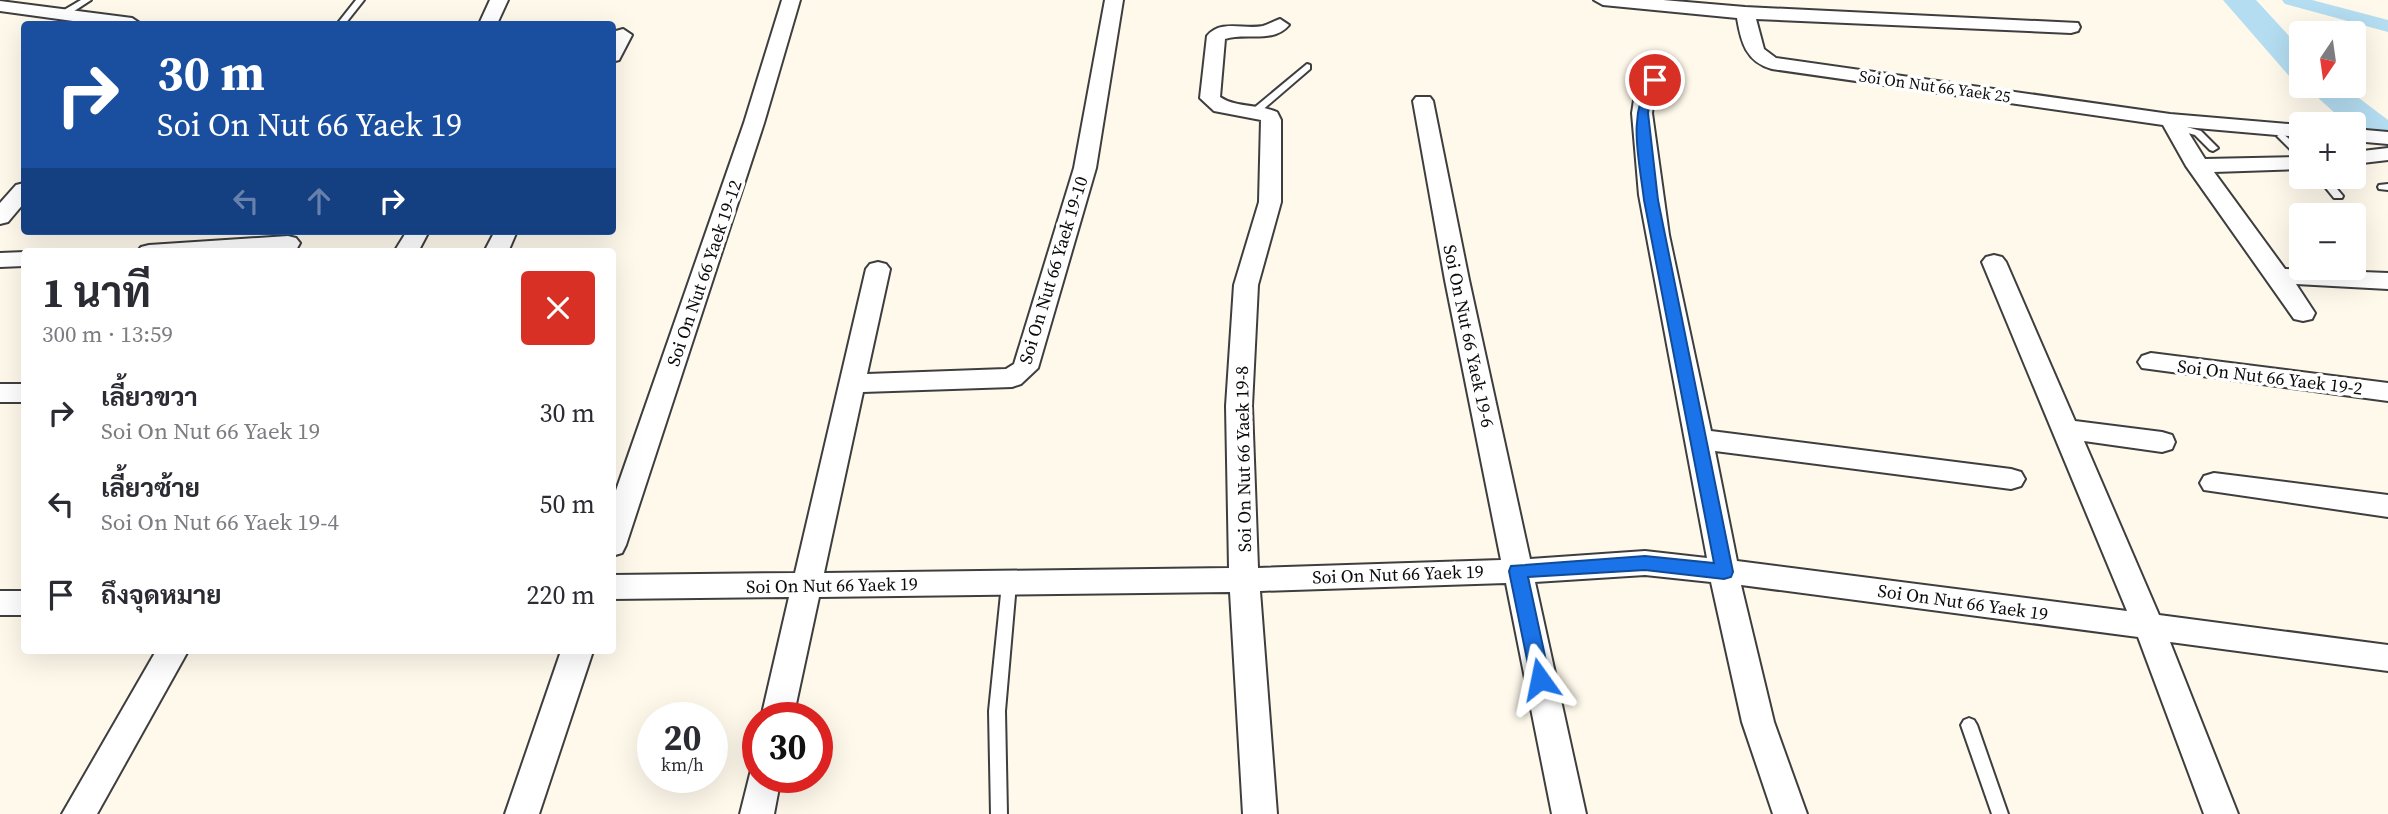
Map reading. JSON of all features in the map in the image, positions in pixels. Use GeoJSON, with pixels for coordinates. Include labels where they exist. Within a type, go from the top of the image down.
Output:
{"type":"FeatureCollection","features":[{"type":"Feature","properties":{"kind":"street"},"geometry":{"type":"LineString","coordinates":[[489,21],[499,0]]}},
{"type":"Feature","properties":{"kind":"street","name":"Soi On Nut 66 Yaek 19-12"},"geometry":{"type":"LineString","coordinates":[[616,533],[754,123],[791,0]]}},
{"type":"Feature","properties":{"kind":"street","name":"Soi On Nut 66 Yaek 19-10"},"geometry":{"type":"LineString","coordinates":[[853,383],[1012,378],[1025,368],[1085,168],[1114,0]]}},
{"type":"Feature","properties":{"kind":"street"},"geometry":{"type":"LineString","coordinates":[[1603,0],[1745,13],[1843,9],[1941,22],[2071,27]]}},
{"type":"Feature","properties":{"kind":"street"},"geometry":{"type":"LineString","coordinates":[[1929,0],[1941,22]]}},
{"type":"Feature","properties":{"kind":"street"},"geometry":{"type":"LineString","coordinates":[[0,6],[109,21]]}},
{"type":"Feature","properties":{"kind":"street","name":"Soi On Nut 66 Yaek 25"},"geometry":{"type":"LineString","coordinates":[[1745,13],[1755,54],[1761,60],[2171,123],[2289,133]]}},
{"type":"Feature","properties":{"kind":"street"},"geometry":{"type":"LineString","coordinates":[[1257,110],[1220,107],[1210,98],[1216,36],[1223,32],[1262,33],[1280,25]]}},
{"type":"Feature","properties":{"kind":"street"},"geometry":{"type":"LineString","coordinates":[[616,48],[623,35]]}},
{"type":"Feature","properties":{"kind":"street"},"geometry":{"type":"LineString","coordinates":[[1655,80],[1644,100],[1642,113],[1651,200],[1742,660],[1778,785],[1790,814]]}},
{"type":"Feature","properties":{"kind":"street","name":"Soi On Nut 66 Yaek 19-6"},"geometry":{"type":"LineString","coordinates":[[1423,101],[1457,280],[1569,814]]}},
{"type":"Feature","properties":{"kind":"street","name":"Soi On Nut 66 Yaek 19-8"},"geometry":{"type":"LineString","coordinates":[[1244,580],[1239,406],[1245,285],[1270,202],[1271,120],[1270,116],[1257,110]]}},
{"type":"Feature","properties":{"kind":"street"},"geometry":{"type":"LineString","coordinates":[[2171,123],[2197,166],[2280,276],[2303,313]]}},
{"type":"Feature","properties":{"kind":"street"},"geometry":{"type":"LineString","coordinates":[[2366,157],[2388,154]]}},
{"type":"Feature","properties":{"kind":"street"},"geometry":{"type":"LineString","coordinates":[[2197,166],[2289,163]]}},
{"type":"Feature","properties":{"kind":"street"},"geometry":{"type":"LineString","coordinates":[[0,217],[21,193]]}},
{"type":"Feature","properties":{"kind":"street"},"geometry":{"type":"LineString","coordinates":[[212,248],[288,242]]}},
{"type":"Feature","properties":{"kind":"street"},"geometry":{"type":"LineString","coordinates":[[0,260],[21,259]]}},
{"type":"Feature","properties":{"kind":"street"},"geometry":{"type":"LineString","coordinates":[[1994,262],[2149,627],[2221,814]]}},
{"type":"Feature","properties":{"kind":"street"},"geometry":{"type":"LineString","coordinates":[[780,702],[878,269]]}},
{"type":"Feature","properties":{"kind":"street"},"geometry":{"type":"LineString","coordinates":[[2280,276],[2388,281]]}},
{"type":"Feature","properties":{"kind":"street","name":"Soi On Nut 66 Yaek 19-2"},"geometry":{"type":"LineString","coordinates":[[2151,362],[2388,391]]}},
{"type":"Feature","properties":{"kind":"street"},"geometry":{"type":"LineString","coordinates":[[0,393],[21,393]]}},
{"type":"Feature","properties":{"kind":"street"},"geometry":{"type":"LineString","coordinates":[[2065,429],[2162,442]]}},
{"type":"Feature","properties":{"kind":"street"},"geometry":{"type":"LineString","coordinates":[[1699,439],[2011,480]]}},
{"type":"Feature","properties":{"kind":"street"},"geometry":{"type":"LineString","coordinates":[[2214,483],[2388,506]]}},
{"type":"Feature","properties":{"kind":"street","name":"Soi On Nut 66 Yaek 19"},"geometry":{"type":"LineString","coordinates":[[616,587],[1244,580],[1518,571],[1645,563],[2388,659]]}},
{"type":"Feature","properties":{"kind":"street"},"geometry":{"type":"LineString","coordinates":[[1244,580],[1260,814]]}},
{"type":"Feature","properties":{"kind":"street"},"geometry":{"type":"LineString","coordinates":[[0,603],[21,603]]}},
{"type":"Feature","properties":{"kind":"street"},"geometry":{"type":"LineString","coordinates":[[79,814],[170,654]]}},
{"type":"Feature","properties":{"kind":"street"},"geometry":{"type":"LineString","coordinates":[[522,814],[576,654]]}},
{"type":"Feature","properties":{"kind":"street"},"geometry":{"type":"LineString","coordinates":[[757,814],[761,793]]}},
{"type":"Feature","properties":{"kind":"lane"},"geometry":{"type":"LineString","coordinates":[[62,15],[87,0]]}},
{"type":"Feature","properties":{"kind":"lane"},"geometry":{"type":"LineString","coordinates":[[343,21],[360,0]]}},
{"type":"Feature","properties":{"kind":"lane"},"geometry":{"type":"LineString","coordinates":[[1257,110],[1307,67]]}},
{"type":"Feature","properties":{"kind":"lane"},"geometry":{"type":"LineString","coordinates":[[2171,123],[2197,133],[2213,148]]}},
{"type":"Feature","properties":{"kind":"lane"},"geometry":{"type":"LineString","coordinates":[[2333,189],[2339,196]]}},
{"type":"Feature","properties":{"kind":"lane"},"geometry":{"type":"LineString","coordinates":[[999,814],[997,710],[1009,584]]}},
{"type":"Feature","properties":{"kind":"lane"},"geometry":{"type":"LineString","coordinates":[[1969,725],[2000,814]]}},
{"type":"Feature","properties":{"kind":"waterway"},"geometry":{"type":"LineString","coordinates":[[2239,0],[2289,56]]}},
{"type":"Feature","properties":{"kind":"waterway"},"geometry":{"type":"LineString","coordinates":[[2291,0],[2388,26]]}},
{"type":"Feature","properties":{"kind":"waterway"},"geometry":{"type":"LineString","coordinates":[[2337,98],[2366,122],[2388,135]]}},
{"type":"Feature","properties":{"kind":"route"},"geometry":{"type":"LineString","coordinates":[[1540,679],[1518,571],[1645,563],[1724,572],[1651,200],[1642,113],[1644,100],[1655,80]]}}]}
